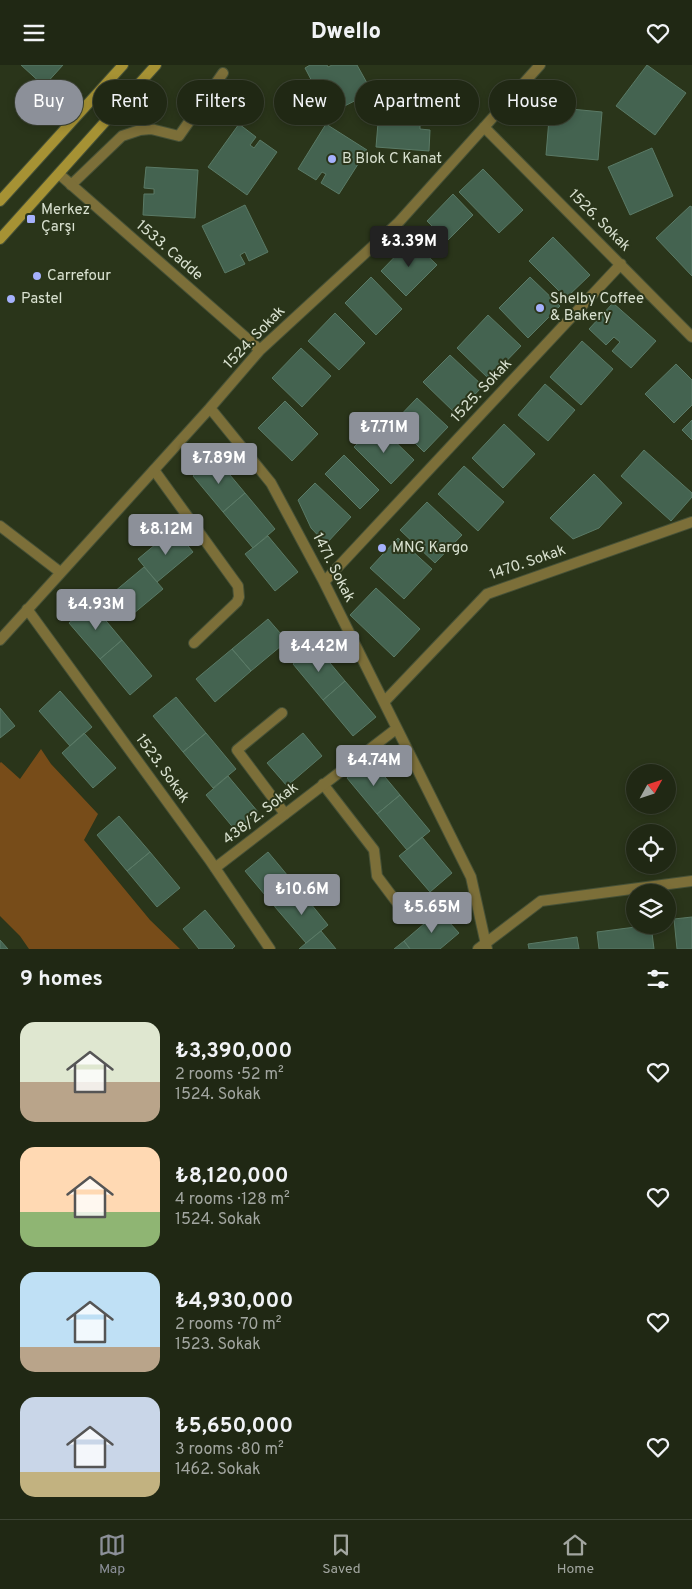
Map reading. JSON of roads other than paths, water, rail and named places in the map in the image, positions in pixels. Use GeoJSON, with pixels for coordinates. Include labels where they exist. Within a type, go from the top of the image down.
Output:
{"type":"FeatureCollection","features":[{"type":"Feature","properties":{"kind":"main road"},"geometry":{"type":"LineString","coordinates":[[0,201],[4,190],[123,65]]}},
{"type":"Feature","properties":{"kind":"main road"},"geometry":{"type":"LineString","coordinates":[[0,239],[156,65]]}},
{"type":"Feature","properties":{"kind":"street","name":"1524. Sokak"},"geometry":{"type":"LineString","coordinates":[[0,640],[260,351],[398,223],[540,65]]}},
{"type":"Feature","properties":{"kind":"street"},"geometry":{"type":"LineString","coordinates":[[71,185],[122,136],[140,130],[151,129],[179,136],[223,73]]}},
{"type":"Feature","properties":{"kind":"street","name":"1526. Sokak"},"geometry":{"type":"LineString","coordinates":[[484,127],[692,337]]}},
{"type":"Feature","properties":{"kind":"street","name":"1533. Cadde"},"geometry":{"type":"LineString","coordinates":[[59,174],[260,351]]}},
{"type":"Feature","properties":{"kind":"street","name":"1525. Sokak"},"geometry":{"type":"LineString","coordinates":[[324,581],[620,265]]}},
{"type":"Feature","properties":{"kind":"street","name":"1471. Sokak"},"geometry":{"type":"LineString","coordinates":[[210,408],[271,483],[324,581],[471,877],[484,947]]}},
{"type":"Feature","properties":{"kind":"street"},"geometry":{"type":"LineString","coordinates":[[154,470],[238,586],[237,603],[194,643]]}},
{"type":"Feature","properties":{"kind":"street","name":"1470. Sokak"},"geometry":{"type":"LineString","coordinates":[[384,702],[487,594],[692,522]]}},
{"type":"Feature","properties":{"kind":"street"},"geometry":{"type":"LineString","coordinates":[[0,526],[60,573]]}},
{"type":"Feature","properties":{"kind":"street","name":"1523. Sokak"},"geometry":{"type":"LineString","coordinates":[[27,609],[215,868],[270,949]]}},
{"type":"Feature","properties":{"kind":"street"},"geometry":{"type":"LineString","coordinates":[[282,713],[236,750],[285,813]]}},
{"type":"Feature","properties":{"kind":"street","name":"438/2. Sokak"},"geometry":{"type":"LineString","coordinates":[[215,868],[396,729]]}},
{"type":"Feature","properties":{"kind":"street"},"geometry":{"type":"LineString","coordinates":[[323,784],[374,850],[377,876],[404,912]]}},
{"type":"Feature","properties":{"kind":"street"},"geometry":{"type":"LineString","coordinates":[[484,947],[542,901],[692,881]]}},
{"type":"Feature","properties":{"kind":"place","name":"B Blok C Kanat"},"geometry":{"type":"Point","coordinates":[332,159]}},
{"type":"Feature","properties":{"kind":"place","name":"Merkez Çarşı"},"geometry":{"type":"Point","coordinates":[31,219]}},
{"type":"Feature","properties":{"kind":"place","name":"Carrefour"},"geometry":{"type":"Point","coordinates":[37,276]}},
{"type":"Feature","properties":{"kind":"place","name":"Pastel"},"geometry":{"type":"Point","coordinates":[11,299]}},
{"type":"Feature","properties":{"kind":"place","name":"Shelby Coffee & Bakery"},"geometry":{"type":"Point","coordinates":[540,308]}},
{"type":"Feature","properties":{"kind":"place","name":"MNG Kargo"},"geometry":{"type":"Point","coordinates":[382,548]}}]}
